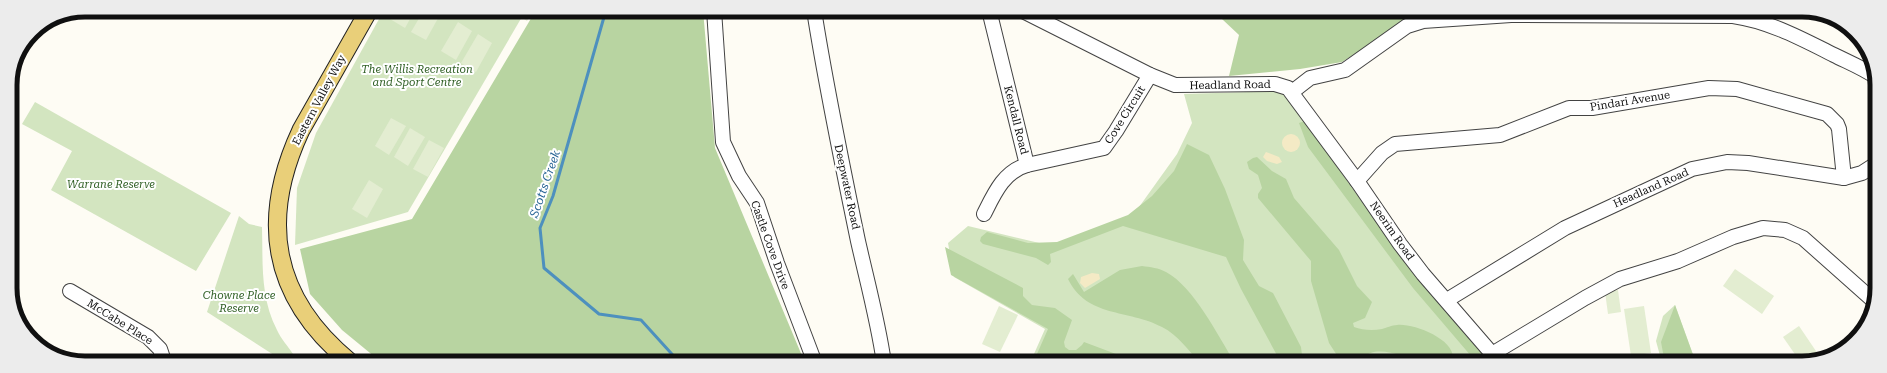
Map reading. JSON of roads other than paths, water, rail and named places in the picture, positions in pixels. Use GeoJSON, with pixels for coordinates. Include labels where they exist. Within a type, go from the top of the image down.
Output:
{"type":"FeatureCollection","features":[{"type":"Feature","properties":{"kind":"main road","name":"Eastern Valley Way"},"geometry":{"type":"LineString","coordinates":[[343,356],[312,324],[290,289],[279,253],[277,218],[281,185],[292,148],[365,17]]}},
{"type":"Feature","properties":{"kind":"street","name":"Castle Cove Drive"},"geometry":{"type":"LineString","coordinates":[[714,17],[723,142],[740,176],[757,203],[777,263],[812,356]]}},
{"type":"Feature","properties":{"kind":"street","name":"Deepwater Road"},"geometry":{"type":"LineString","coordinates":[[815,17],[834,121],[859,243],[879,326],[883,356]]}},
{"type":"Feature","properties":{"kind":"street","name":"Kendall Road"},"geometry":{"type":"LineString","coordinates":[[984,214],[996,191],[1008,175],[1017,168],[1027,165],[991,17]]}},
{"type":"Feature","properties":{"kind":"street","name":"Headland Road"},"geometry":{"type":"LineString","coordinates":[[1035,17],[1150,75],[1175,85],[1275,84],[1284,86],[1292,92]]}},
{"type":"Feature","properties":{"kind":"street"},"geometry":{"type":"LineString","coordinates":[[1292,92],[1310,78],[1338,73],[1351,67],[1407,26],[1416,22],[1484,17]]}},
{"type":"Feature","properties":{"kind":"street"},"geometry":{"type":"LineString","coordinates":[[1740,17],[1762,22],[1802,39],[1869,73]]}},
{"type":"Feature","properties":{"kind":"street","name":"Cove Circuit"},"geometry":{"type":"LineString","coordinates":[[1027,165],[1104,148],[1150,75]]}},
{"type":"Feature","properties":{"kind":"street","name":"Pindari Avenue"},"geometry":{"type":"LineString","coordinates":[[1357,181],[1382,154],[1395,144],[1500,135],[1569,108],[1592,108],[1701,89],[1720,88],[1737,89],[1827,114],[1837,124],[1839,129],[1844,178]]}},
{"type":"Feature","properties":{"kind":"street","name":"Neerim Road"},"geometry":{"type":"LineString","coordinates":[[1292,92],[1357,181],[1400,244],[1494,356]]}},
{"type":"Feature","properties":{"kind":"street","name":"Headland Road"},"geometry":{"type":"LineString","coordinates":[[1446,300],[1558,231],[1692,170],[1727,162],[1748,163],[1844,178],[1862,173],[1870,168]]}},
{"type":"Feature","properties":{"kind":"street"},"geometry":{"type":"LineString","coordinates":[[1499,356],[1585,298],[1620,279],[1678,261],[1733,237],[1763,228],[1784,230],[1803,238],[1869,297]]}},
{"type":"Feature","properties":{"kind":"street","name":"McCabe Place"},"geometry":{"type":"LineString","coordinates":[[70,291],[148,337],[160,349],[162,356]]}},
{"type":"Feature","properties":{"kind":"waterway","name":"Scotts Creek"},"geometry":{"type":"LineString","coordinates":[[604,17],[553,196],[540,228],[544,268],[599,314],[641,320],[674,356]]}},
{"type":"Feature","properties":{"kind":"park label","name":"The Willis Recreation and Sport Centre"},"geometry":{"type":"Point","coordinates":[417,75]}},
{"type":"Feature","properties":{"kind":"park label","name":"Warrane Reserve"},"geometry":{"type":"Point","coordinates":[111,184]}},
{"type":"Feature","properties":{"kind":"park label","name":"Chowne Place Reserve"},"geometry":{"type":"Point","coordinates":[239,301]}}]}
